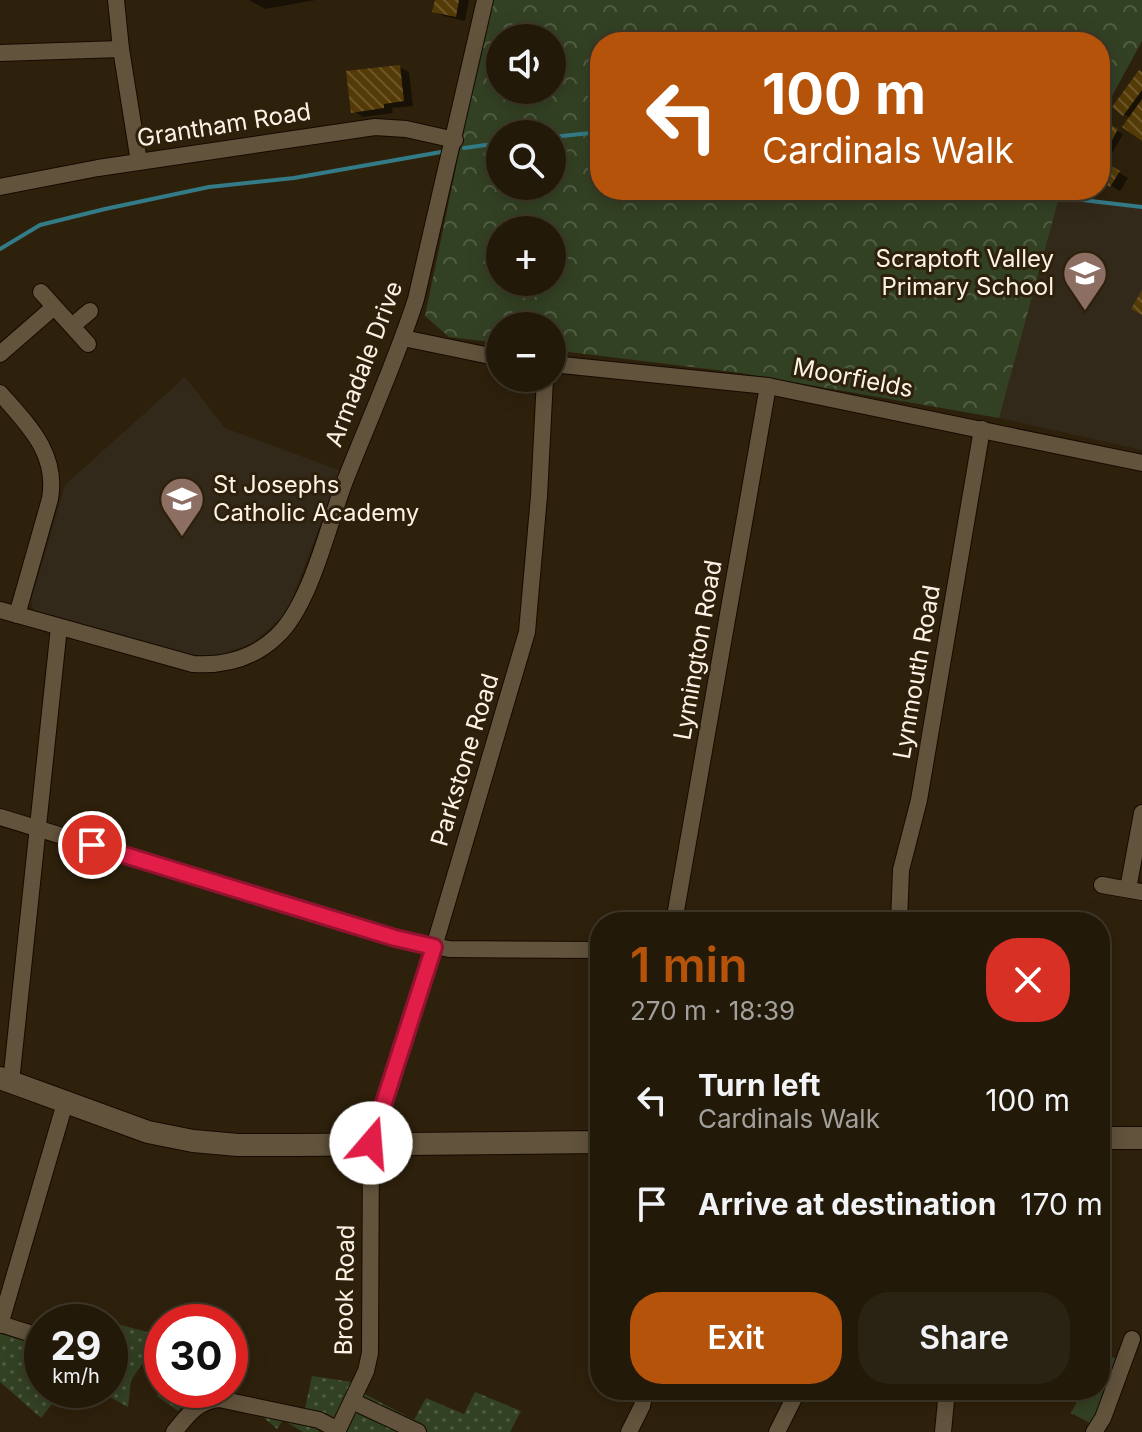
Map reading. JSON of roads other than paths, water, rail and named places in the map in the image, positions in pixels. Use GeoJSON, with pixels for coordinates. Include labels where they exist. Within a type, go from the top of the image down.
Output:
{"type":"FeatureCollection","features":[{"type":"Feature","properties":{"kind":"street"},"geometry":{"type":"LineString","coordinates":[[116,0],[139,162]]}},
{"type":"Feature","properties":{"kind":"street","name":"Armadale Drive"},"geometry":{"type":"LineString","coordinates":[[0,610],[193,664],[222,664],[236,660],[259,650],[277,637],[302,599],[416,299],[485,0]]}},
{"type":"Feature","properties":{"kind":"street"},"geometry":{"type":"LineString","coordinates":[[0,53],[121,49]]}},
{"type":"Feature","properties":{"kind":"street","name":"Grantham Road"},"geometry":{"type":"LineString","coordinates":[[0,187],[139,162],[375,127],[406,129],[455,140]]}},
{"type":"Feature","properties":{"kind":"street"},"geometry":{"type":"LineString","coordinates":[[41,292],[88,344]]}},
{"type":"Feature","properties":{"kind":"street"},"geometry":{"type":"LineString","coordinates":[[0,354],[54,307]]}},
{"type":"Feature","properties":{"kind":"street"},"geometry":{"type":"LineString","coordinates":[[72,326],[90,311]]}},
{"type":"Feature","properties":{"kind":"street"},"geometry":{"type":"LineString","coordinates":[[403,338],[486,355]]}},
{"type":"Feature","properties":{"kind":"street","name":"Moorfields"},"geometry":{"type":"LineString","coordinates":[[566,365],[768,386],[1142,463]]}},
{"type":"Feature","properties":{"kind":"street","name":"Lymington Road"},"geometry":{"type":"LineString","coordinates":[[676,912],[768,386]]}},
{"type":"Feature","properties":{"kind":"street","name":"Parkstone Road"},"geometry":{"type":"LineString","coordinates":[[371,1143],[434,947],[527,632],[544,392]]}},
{"type":"Feature","properties":{"kind":"street"},"geometry":{"type":"LineString","coordinates":[[0,393],[40,440],[49,461],[52,480],[50,499],[17,615]]}},
{"type":"Feature","properties":{"kind":"street","name":"Lynmouth Road"},"geometry":{"type":"LineString","coordinates":[[899,912],[901,870],[919,800],[982,429]]}},
{"type":"Feature","properties":{"kind":"street"},"geometry":{"type":"LineString","coordinates":[[59,627],[38,828],[6,1080],[148,1132],[193,1141],[238,1145],[590,1142]]}},
{"type":"Feature","properties":{"kind":"street"},"geometry":{"type":"LineString","coordinates":[[1102,885],[1135,890],[1142,813]]}},
{"type":"Feature","properties":{"kind":"street"},"geometry":{"type":"LineString","coordinates":[[0,817],[380,934],[434,947],[590,950]]}},
{"type":"Feature","properties":{"kind":"street"},"geometry":{"type":"LineString","coordinates":[[24,1331],[0,1324],[65,1103]]}},
{"type":"Feature","properties":{"kind":"street"},"geometry":{"type":"LineString","coordinates":[[1110,1138],[1142,1138]]}},
{"type":"Feature","properties":{"kind":"street","name":"Brook Road"},"geometry":{"type":"LineString","coordinates":[[338,1431],[366,1371],[370,1353],[371,1143]]}},
{"type":"Feature","properties":{"kind":"street"},"geometry":{"type":"LineString","coordinates":[[1110,1399],[1132,1339]]}},
{"type":"Feature","properties":{"kind":"street"},"geometry":{"type":"LineString","coordinates":[[174,1432],[194,1408],[219,1399],[319,1420],[338,1431]]}},
{"type":"Feature","properties":{"kind":"street"},"geometry":{"type":"LineString","coordinates":[[629,1432],[643,1400]]}},
{"type":"Feature","properties":{"kind":"street"},"geometry":{"type":"LineString","coordinates":[[777,1432],[793,1400]]}},
{"type":"Feature","properties":{"kind":"street"},"geometry":{"type":"LineString","coordinates":[[943,1432],[946,1400]]}},
{"type":"Feature","properties":{"kind":"street"},"geometry":{"type":"LineString","coordinates":[[1094,1432],[1110,1400]]}},
{"type":"Feature","properties":{"kind":"street"},"geometry":{"type":"LineString","coordinates":[[352,1401],[418,1432]]}},
{"type":"Feature","properties":{"kind":"waterway"},"geometry":{"type":"LineString","coordinates":[[566,136],[590,133]]}},
{"type":"Feature","properties":{"kind":"waterway"},"geometry":{"type":"LineString","coordinates":[[464,148],[486,145]]}},
{"type":"Feature","properties":{"kind":"waterway"},"geometry":{"type":"LineString","coordinates":[[0,249],[40,225],[105,209],[209,187],[294,178],[441,152]]}},
{"type":"Feature","properties":{"kind":"waterway"},"geometry":{"type":"LineString","coordinates":[[1082,200],[1142,207]]}},
{"type":"Feature","properties":{"kind":"place","name":"Scraptoft Valley Primary School"},"geometry":{"type":"Point","coordinates":[1085,312]}},
{"type":"Feature","properties":{"kind":"place","name":"St Josephs Catholic Academy"},"geometry":{"type":"Point","coordinates":[182,538]}}]}
